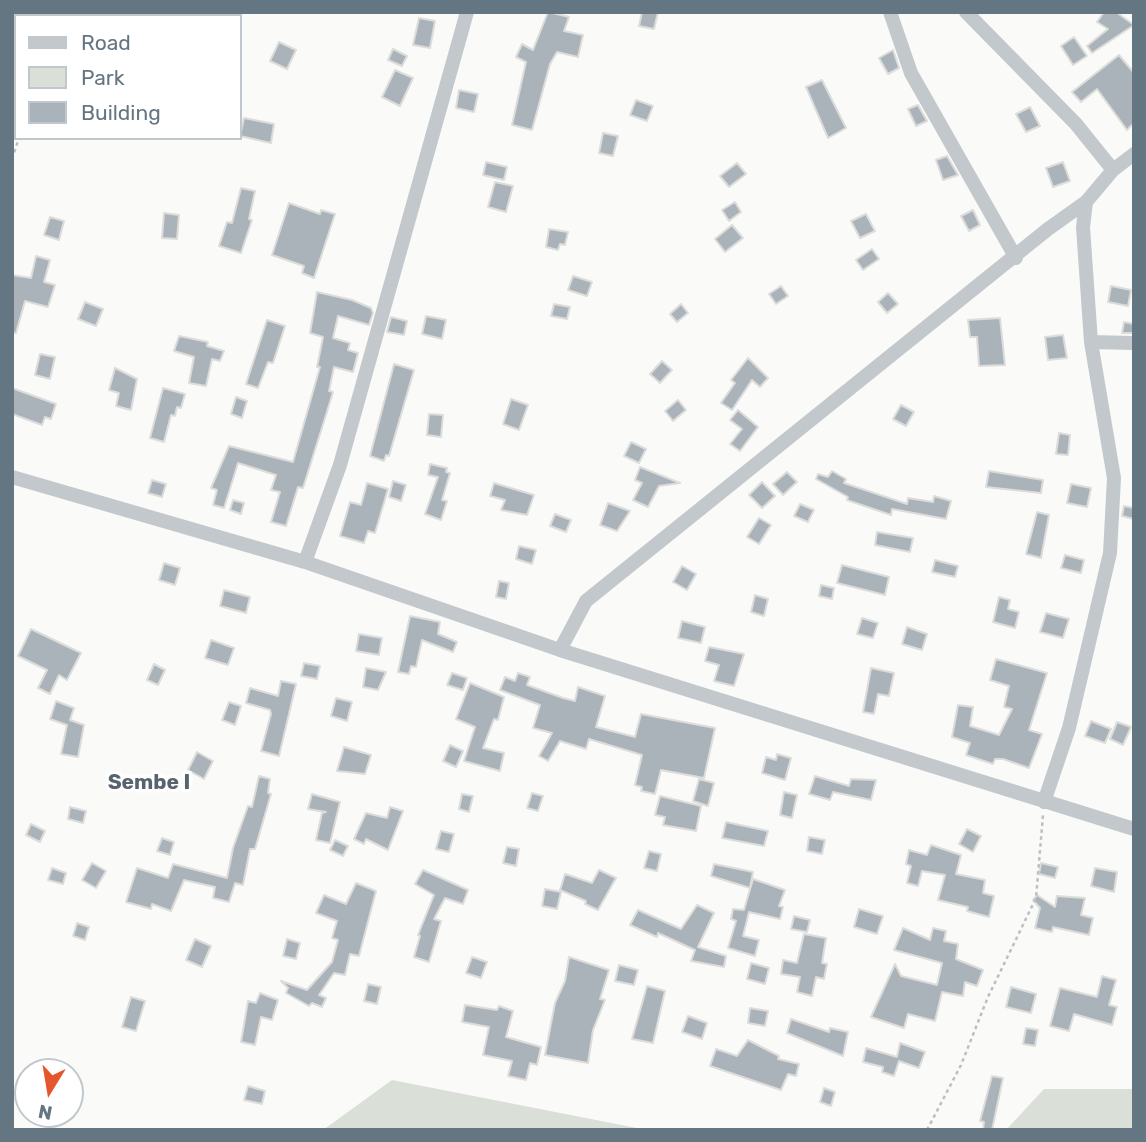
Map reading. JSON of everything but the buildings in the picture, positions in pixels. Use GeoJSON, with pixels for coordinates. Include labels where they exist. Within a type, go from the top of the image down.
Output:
{"type":"FeatureCollection","features":[{"type":"Feature","properties":{"kind":"street"},"geometry":{"type":"LineString","coordinates":[[305,562],[340,465],[467,12]]}},
{"type":"Feature","properties":{"kind":"street"},"geometry":{"type":"LineString","coordinates":[[890,12],[911,73],[1016,258]]}},
{"type":"Feature","properties":{"kind":"street"},"geometry":{"type":"LineString","coordinates":[[966,12],[1076,124],[1113,170]]}},
{"type":"Feature","properties":{"kind":"street"},"geometry":{"type":"LineString","coordinates":[[560,650],[586,601],[1016,258],[1048,229],[1086,202],[1113,170],[1134,154]]}},
{"type":"Feature","properties":{"kind":"street"},"geometry":{"type":"LineString","coordinates":[[1044,802],[1069,728],[1110,553],[1114,478],[1090,342],[1083,227],[1086,202]]}},
{"type":"Feature","properties":{"kind":"street"},"geometry":{"type":"LineString","coordinates":[[1090,342],[1134,343]]}},
{"type":"Feature","properties":{"kind":"street"},"geometry":{"type":"LineString","coordinates":[[12,477],[305,562],[560,650],[1134,829]]}},
{"type":"Feature","properties":{"kind":"path"},"geometry":{"type":"LineString","coordinates":[[12,159],[18,140]]}},
{"type":"Feature","properties":{"kind":"path"},"geometry":{"type":"LineString","coordinates":[[927,1130],[961,1065],[988,997],[1036,898],[1044,802]]}},
{"type":"Feature","properties":{"kind":"green space"},"geometry":{"type":"Polygon","coordinates":[[[392,1080],[647,1130],[323,1130],[392,1080]]]}},
{"type":"Feature","properties":{"kind":"green space"},"geometry":{"type":"Polygon","coordinates":[[[1044,1089],[1134,1089],[1134,1130],[1006,1130],[1044,1089]]]}},
{"type":"Feature","properties":{"kind":"district","name":"Sembe I"},"geometry":{"type":"Point","coordinates":[149,783]}}]}
